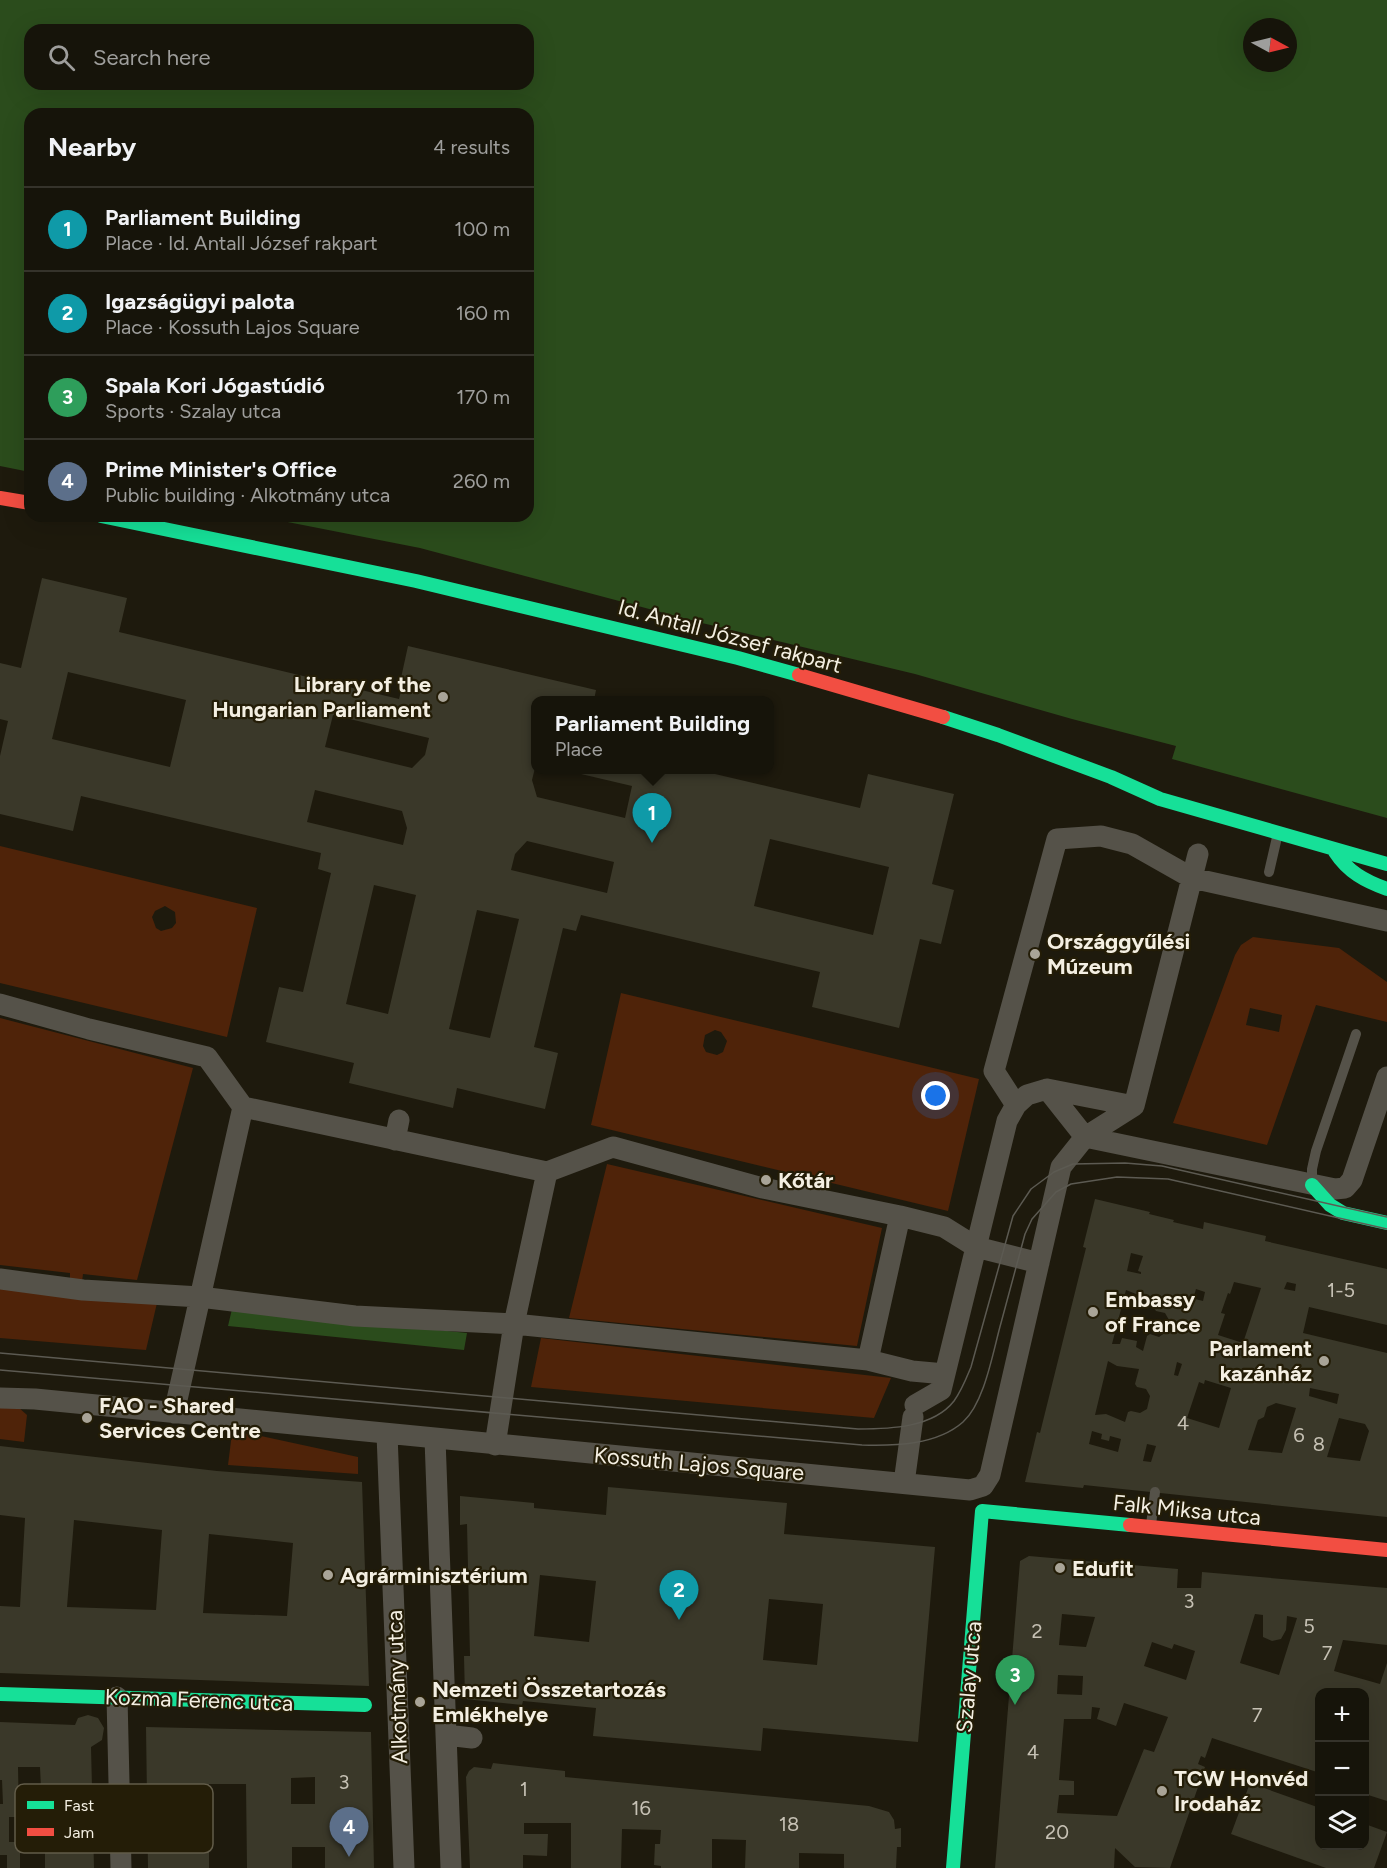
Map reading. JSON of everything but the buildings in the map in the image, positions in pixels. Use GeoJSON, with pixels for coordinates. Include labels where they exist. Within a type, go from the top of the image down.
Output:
{"type":"FeatureCollection","features":[{"type":"Feature","properties":{"kind":"main road"},"geometry":{"type":"LineString","coordinates":[[0,498],[24,502]]}},
{"type":"Feature","properties":{"kind":"main road","name":"Id. Antall József rakpart"},"geometry":{"type":"LineString","coordinates":[[130,522],[416,581],[749,661],[904,705],[998,735],[1112,777],[1160,799],[1387,864]]}},
{"type":"Feature","properties":{"kind":"main road"},"geometry":{"type":"LineString","coordinates":[[1334,849],[1342,865],[1368,882],[1387,888]]}},
{"type":"Feature","properties":{"kind":"main road"},"geometry":{"type":"LineString","coordinates":[[1304,1183],[1343,1213],[1387,1223]]}},
{"type":"Feature","properties":{"kind":"main road","name":"Falk Miksa utca"},"geometry":{"type":"LineString","coordinates":[[982,1511],[1387,1550]]}},
{"type":"Feature","properties":{"kind":"main road","name":"Szalay utca"},"geometry":{"type":"LineString","coordinates":[[953,1868],[982,1511]]}},
{"type":"Feature","properties":{"kind":"main road","name":"Kozma Ferenc utca"},"geometry":{"type":"LineString","coordinates":[[0,1694],[364,1705]]}},
{"type":"Feature","properties":{"kind":"street"},"geometry":{"type":"LineString","coordinates":[[1016,1105],[994,1071],[1057,839],[1101,836],[1132,844],[1192,878],[1387,921]]}},
{"type":"Feature","properties":{"kind":"street"},"geometry":{"type":"LineString","coordinates":[[983,1486],[990,1475],[1061,1167],[1085,1137],[1134,1106],[1198,854]]}},
{"type":"Feature","properties":{"kind":"street"},"geometry":{"type":"LineString","coordinates":[[0,1004],[89,1029],[143,1036],[207,1057],[243,1107],[397,1130],[547,1172],[613,1147],[763,1188],[944,1227],[976,1247],[1039,1263]]}},
{"type":"Feature","properties":{"kind":"street"},"geometry":{"type":"LineString","coordinates":[[1047,1089],[1085,1137],[1335,1189],[1345,1188],[1352,1180],[1387,1077]]}},
{"type":"Feature","properties":{"kind":"street"},"geometry":{"type":"LineString","coordinates":[[904,1483],[914,1411],[941,1389],[1007,1121],[1016,1105],[1027,1095],[1047,1089],[1134,1106]]}},
{"type":"Feature","properties":{"kind":"street"},"geometry":{"type":"LineString","coordinates":[[174,1413],[243,1107]]}},
{"type":"Feature","properties":{"kind":"street"},"geometry":{"type":"LineString","coordinates":[[495,1444],[514,1324],[547,1172]]}},
{"type":"Feature","properties":{"kind":"street"},"geometry":{"type":"LineString","coordinates":[[868,1360],[900,1216]]}},
{"type":"Feature","properties":{"kind":"street"},"geometry":{"type":"LineString","coordinates":[[0,1279],[83,1290],[200,1297],[356,1316],[514,1324],[868,1360],[912,1371],[945,1374]]}},
{"type":"Feature","properties":{"kind":"street","name":"Kossuth Lajos Square"},"geometry":{"type":"LineString","coordinates":[[0,1398],[35,1399],[970,1490],[983,1486]]}},
{"type":"Feature","properties":{"kind":"street","name":"Alkotmány utca"},"geometry":{"type":"LineString","coordinates":[[387,1434],[404,1868]]}},
{"type":"Feature","properties":{"kind":"street","name":"Alkotmány utca"},"geometry":{"type":"LineString","coordinates":[[435,1439],[451,1868]]}},
{"type":"Feature","properties":{"kind":"street","name":"Szalay utca"},"geometry":{"type":"LineString","coordinates":[[982,1511],[983,1486]]}},
{"type":"Feature","properties":{"kind":"street"},"geometry":{"type":"LineString","coordinates":[[117,1697],[119,1784]]}},
{"type":"Feature","properties":{"kind":"street","name":"Kozma Ferenc utca"},"geometry":{"type":"LineString","coordinates":[[364,1705],[398,1706]]}},
{"type":"Feature","properties":{"kind":"street"},"geometry":{"type":"LineString","coordinates":[[446,1735],[472,1738]]}},
{"type":"Feature","properties":{"kind":"street"},"geometry":{"type":"LineString","coordinates":[[121,1853],[121,1868]]}},
{"type":"Feature","properties":{"kind":"lane"},"geometry":{"type":"LineString","coordinates":[[1269,872],[1278,833]]}},
{"type":"Feature","properties":{"kind":"lane"},"geometry":{"type":"LineString","coordinates":[[1304,1183],[1312,1169],[1356,1034]]}},
{"type":"Feature","properties":{"kind":"lane"},"geometry":{"type":"LineString","coordinates":[[1151,1527],[1155,1492]]}},
{"type":"Feature","properties":{"kind":"shaded area"},"geometry":{"type":"Polygon","coordinates":[[[0,0],[1387,0],[1387,818],[1172,759],[1176,746],[915,674],[702,623],[420,548],[288,522],[534,522],[534,108],[24,108],[24,471],[0,466],[0,0]]]}},
{"type":"Feature","properties":{"kind":"shaded area"},"geometry":{"type":"Polygon","coordinates":[[[0,846],[257,908],[227,1037],[0,983],[0,846]],[[165,906],[155,911],[152,917],[156,928],[161,931],[172,928],[176,923],[175,912],[165,906]]]}},
{"type":"Feature","properties":{"kind":"shaded area"},"geometry":{"type":"Polygon","coordinates":[[[1253,937],[1339,948],[1387,982],[1387,1022],[1316,1005],[1267,1145],[1173,1123],[1235,955],[1241,945],[1253,937]],[[1250,1008],[1246,1025],[1279,1032],[1282,1015],[1250,1008]]]}},
{"type":"Feature","properties":{"kind":"shaded area"},"geometry":{"type":"Polygon","coordinates":[[[621,993],[979,1079],[948,1211],[591,1125],[621,993]],[[715,1030],[705,1035],[703,1046],[706,1052],[717,1055],[723,1052],[727,1041],[721,1032],[715,1030]]]}},
{"type":"Feature","properties":{"kind":"shaded area"},"geometry":{"type":"Polygon","coordinates":[[[0,1018],[193,1068],[137,1280],[83,1274],[82,1282],[70,1281],[70,1273],[0,1265],[0,1018]]]}},
{"type":"Feature","properties":{"kind":"shaded area"},"geometry":{"type":"Polygon","coordinates":[[[607,1164],[882,1228],[857,1346],[569,1318],[607,1164]]]}},
{"type":"Feature","properties":{"kind":"shaded area"},"geometry":{"type":"Polygon","coordinates":[[[0,1288],[157,1303],[146,1350],[0,1338],[0,1288]]]}},
{"type":"Feature","properties":{"kind":"shaded area"},"geometry":{"type":"Polygon","coordinates":[[[232,1309],[467,1333],[464,1350],[228,1326],[232,1309]]]}},
{"type":"Feature","properties":{"kind":"shaded area"},"geometry":{"type":"Polygon","coordinates":[[[541,1338],[891,1378],[874,1418],[531,1387],[541,1338]]]}},
{"type":"Feature","properties":{"kind":"shaded area"},"geometry":{"type":"Polygon","coordinates":[[[18,1407],[27,1415],[24,1442],[0,1439],[0,1408],[18,1407]]]}},
{"type":"Feature","properties":{"kind":"shaded area"},"geometry":{"type":"Polygon","coordinates":[[[232,1433],[252,1434],[358,1457],[358,1474],[228,1465],[232,1433]]]}},
{"type":"Feature","properties":{"kind":"tram line"},"geometry":{"type":"LineString","coordinates":[[0,1353],[858,1429],[896,1427],[923,1422],[934,1417],[945,1410],[957,1397],[971,1367],[1013,1216],[1031,1189],[1054,1172],[1073,1164],[1125,1163],[1162,1166],[1387,1217]]}},
{"type":"Feature","properties":{"kind":"tram line"},"geometry":{"type":"LineString","coordinates":[[0,1370],[862,1445],[902,1444],[928,1440],[953,1430],[971,1413],[987,1376],[1025,1234],[1032,1219],[1056,1192],[1071,1184],[1117,1177],[1168,1179],[1387,1229]]}},
{"type":"Feature","properties":{"kind":"traffic: fast"},"geometry":{"type":"LineString","coordinates":[[130,522],[416,581],[738,658],[799,675]]}},
{"type":"Feature","properties":{"kind":"traffic: fast"},"geometry":{"type":"LineString","coordinates":[[943,717],[1111,777],[1160,799],[1387,864]]}},
{"type":"Feature","properties":{"kind":"traffic: fast"},"geometry":{"type":"LineString","coordinates":[[1335,852],[1358,875],[1387,889]]}},
{"type":"Feature","properties":{"kind":"traffic: fast"},"geometry":{"type":"LineString","coordinates":[[1312,1185],[1330,1205],[1343,1213],[1387,1223]]}},
{"type":"Feature","properties":{"kind":"traffic: fast"},"geometry":{"type":"LineString","coordinates":[[953,1868],[982,1511],[1130,1525]]}},
{"type":"Feature","properties":{"kind":"traffic: fast"},"geometry":{"type":"LineString","coordinates":[[0,1694],[365,1705]]}},
{"type":"Feature","properties":{"kind":"traffic: jam"},"geometry":{"type":"LineString","coordinates":[[0,498],[24,502]]}},
{"type":"Feature","properties":{"kind":"traffic: jam"},"geometry":{"type":"LineString","coordinates":[[799,675],[943,717]]}},
{"type":"Feature","properties":{"kind":"traffic: jam"},"geometry":{"type":"LineString","coordinates":[[1130,1525],[1387,1550]]}},
{"type":"Feature","properties":{"kind":"place","name":"Library of the Hungarian Parliament"},"geometry":{"type":"Point","coordinates":[443,697]}},
{"type":"Feature","properties":{"kind":"place","name":"Parliament Building"},"geometry":{"type":"Point","coordinates":[652,843]}},
{"type":"Feature","properties":{"kind":"place","name":"Országgyűlési Múzeum"},"geometry":{"type":"Point","coordinates":[1035,954]}},
{"type":"Feature","properties":{"kind":"place","name":"Kőtár"},"geometry":{"type":"Point","coordinates":[766,1180]}},
{"type":"Feature","properties":{"kind":"place","name":"Embassy of France"},"geometry":{"type":"Point","coordinates":[1093,1312]}},
{"type":"Feature","properties":{"kind":"place","name":"Parlament kazánház"},"geometry":{"type":"Point","coordinates":[1324,1361]}},
{"type":"Feature","properties":{"kind":"place","name":"FAO - Shared Services Centre"},"geometry":{"type":"Point","coordinates":[87,1418]}},
{"type":"Feature","properties":{"kind":"place","name":"Edufit"},"geometry":{"type":"Point","coordinates":[1060,1568]}},
{"type":"Feature","properties":{"kind":"place","name":"Agrárminisztérium"},"geometry":{"type":"Point","coordinates":[328,1575]}},
{"type":"Feature","properties":{"kind":"place","name":"Igazságügyi palota"},"geometry":{"type":"Point","coordinates":[679,1620]}},
{"type":"Feature","properties":{"kind":"place","name":"Nemzeti Összetartozás Emlékhelye"},"geometry":{"type":"Point","coordinates":[420,1702]}},
{"type":"Feature","properties":{"kind":"place","name":"Spala Kori Jógastúdió"},"geometry":{"type":"Point","coordinates":[1015,1705]}},
{"type":"Feature","properties":{"kind":"place","name":"TCW Honvéd Irodaház"},"geometry":{"type":"Point","coordinates":[1162,1791]}},
{"type":"Feature","properties":{"kind":"place","name":"Prime Minister's Office"},"geometry":{"type":"Point","coordinates":[349,1857]}}]}
